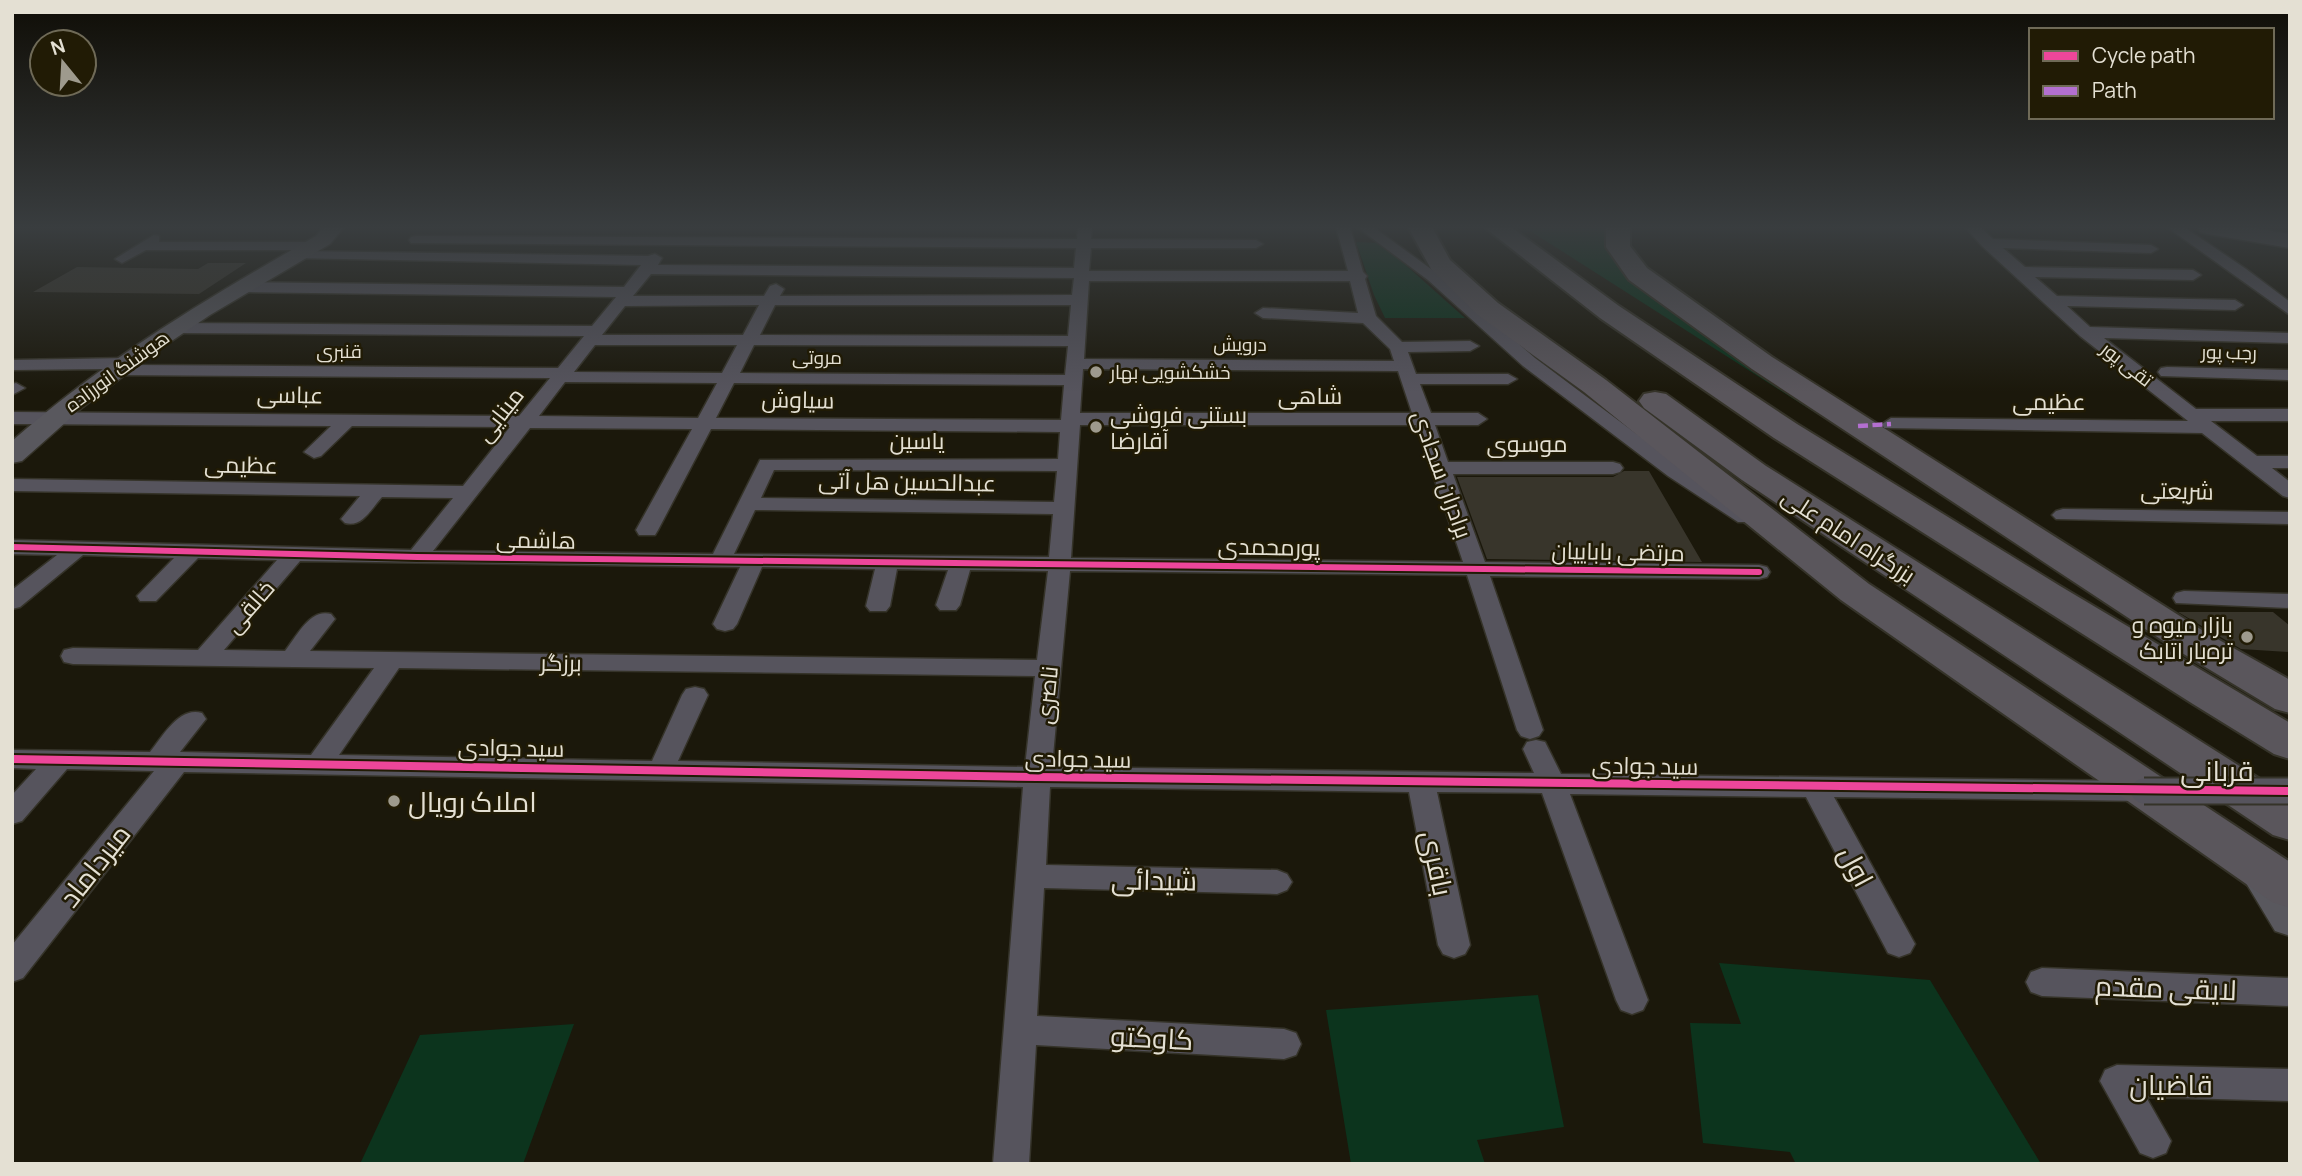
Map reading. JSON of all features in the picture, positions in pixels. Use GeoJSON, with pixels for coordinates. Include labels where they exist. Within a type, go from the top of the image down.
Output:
{"type":"FeatureCollection","features":[{"type":"Feature","properties":{"kind":"highway"},"geometry":{"type":"LineString","coordinates":[[1459,282],[1488,309],[1595,386],[1855,592],[2290,888]]}},
{"type":"Feature","properties":{"kind":"highway","name":"بزرگراه امام علی"},"geometry":{"type":"LineString","coordinates":[[1496,282],[1754,473],[2290,822]]}},
{"type":"Feature","properties":{"kind":"highway"},"geometry":{"type":"LineString","coordinates":[[1566,282],[1780,428],[2093,624],[2290,743]]}},
{"type":"Feature","properties":{"kind":"highway"},"geometry":{"type":"LineString","coordinates":[[1603,282],[1854,447],[2068,577],[2191,641]]}},
{"type":"Feature","properties":{"kind":"highway"},"geometry":{"type":"LineString","coordinates":[[1649,282],[1846,419],[2191,641],[2290,699]]}},
{"type":"Feature","properties":{"kind":"main road","name":"هوشنگ انورزاده"},"geometry":{"type":"LineString","coordinates":[[12,455],[55,416],[121,367],[176,328],[252,282]]}},
{"type":"Feature","properties":{"kind":"main road"},"geometry":{"type":"LineString","coordinates":[[2254,864],[2290,919]]}},
{"type":"Feature","properties":{"kind":"street","name":"مینایی"},"geometry":{"type":"LineString","coordinates":[[417,557],[635,282]]}},
{"type":"Feature","properties":{"kind":"street"},"geometry":{"type":"LineString","coordinates":[[647,530],[779,282]]}},
{"type":"Feature","properties":{"kind":"street","name":"ناصری"},"geometry":{"type":"LineString","coordinates":[[1011,1164],[1037,777],[1060,562],[1081,282]]}},
{"type":"Feature","properties":{"kind":"street"},"geometry":{"type":"LineString","coordinates":[[1264,313],[1368,318],[1360,282]]}},
{"type":"Feature","properties":{"kind":"street"},"geometry":{"type":"LineString","coordinates":[[1439,282],[1529,362],[1675,472],[1855,592]]}},
{"type":"Feature","properties":{"kind":"street","name":"تقی پور"},"geometry":{"type":"LineString","coordinates":[[2031,282],[2086,332],[2290,492]]}},
{"type":"Feature","properties":{"kind":"street"},"geometry":{"type":"LineString","coordinates":[[2254,282],[2290,310]]}},
{"type":"Feature","properties":{"kind":"street"},"geometry":{"type":"LineString","coordinates":[[243,287],[769,301],[1080,300]]}},
{"type":"Feature","properties":{"kind":"street"},"geometry":{"type":"LineString","coordinates":[[2052,300],[2235,305]]}},
{"type":"Feature","properties":{"kind":"street","name":"برادران سجادی"},"geometry":{"type":"LineString","coordinates":[[1368,318],[1398,346],[1513,670],[1533,740],[1552,783],[1609,944],[1632,1000]]}},
{"type":"Feature","properties":{"kind":"street"},"geometry":{"type":"LineString","coordinates":[[176,328],[593,335],[749,340],[821,348],[1077,341]]}},
{"type":"Feature","properties":{"kind":"street"},"geometry":{"type":"LineString","coordinates":[[2086,332],[2290,338]]}},
{"type":"Feature","properties":{"kind":"street"},"geometry":{"type":"LineString","coordinates":[[1398,346],[1470,346]]}},
{"type":"Feature","properties":{"kind":"street","name":"قنبری"},"geometry":{"type":"LineString","coordinates":[[12,365],[561,375]]}},
{"type":"Feature","properties":{"kind":"street","name":"مروتی"},"geometry":{"type":"LineString","coordinates":[[561,375],[729,378],[1074,372]]}},
{"type":"Feature","properties":{"kind":"street","name":"درویش"},"geometry":{"type":"LineString","coordinates":[[1074,372],[1407,372],[1508,379]]}},
{"type":"Feature","properties":{"kind":"street","name":"رجب پور"},"geometry":{"type":"LineString","coordinates":[[2167,372],[2290,375]]}},
{"type":"Feature","properties":{"kind":"street","name":"عظیمی"},"geometry":{"type":"LineString","coordinates":[[1891,424],[2200,421],[2290,415]]}},
{"type":"Feature","properties":{"kind":"street","name":"عباسی"},"geometry":{"type":"LineString","coordinates":[[12,418],[55,416],[525,421]]}},
{"type":"Feature","properties":{"kind":"street"},"geometry":{"type":"LineString","coordinates":[[314,452],[349,419]]}},
{"type":"Feature","properties":{"kind":"street","name":"شاهی"},"geometry":{"type":"LineString","coordinates":[[1071,423],[1478,419]]}},
{"type":"Feature","properties":{"kind":"street","name":"سیاوش"},"geometry":{"type":"LineString","coordinates":[[525,421],[1071,423]]}},
{"type":"Feature","properties":{"kind":"street"},"geometry":{"type":"LineString","coordinates":[[2250,461],[2290,462]]}},
{"type":"Feature","properties":{"kind":"street","name":"یاسین"},"geometry":{"type":"LineString","coordinates":[[749,504],[767,464],[1068,465]]}},
{"type":"Feature","properties":{"kind":"street","name":"موسوی"},"geometry":{"type":"LineString","coordinates":[[1441,468],[1613,468]]}},
{"type":"Feature","properties":{"kind":"street","name":"عظیمی"},"geometry":{"type":"LineString","coordinates":[[12,485],[468,492]]}},
{"type":"Feature","properties":{"kind":"street"},"geometry":{"type":"LineString","coordinates":[[352,519],[376,491]]}},
{"type":"Feature","properties":{"kind":"street"},"geometry":{"type":"LineString","coordinates":[[721,559],[749,504]]}},
{"type":"Feature","properties":{"kind":"street","name":"عبدالحسین هل آتی"},"geometry":{"type":"LineString","coordinates":[[749,504],[1064,508]]}},
{"type":"Feature","properties":{"kind":"street","name":"شریعتی"},"geometry":{"type":"LineString","coordinates":[[2063,515],[2290,517]]}},
{"type":"Feature","properties":{"kind":"street","name":"هاشمی"},"geometry":{"type":"LineString","coordinates":[[12,547],[417,557],[1060,562]]}},
{"type":"Feature","properties":{"kind":"street"},"geometry":{"type":"LineString","coordinates":[[12,602],[77,549]]}},
{"type":"Feature","properties":{"kind":"street"},"geometry":{"type":"LineString","coordinates":[[148,596],[192,552]]}},
{"type":"Feature","properties":{"kind":"street","name":"خالقی"},"geometry":{"type":"LineString","coordinates":[[204,658],[294,554]]}},
{"type":"Feature","properties":{"kind":"street"},"geometry":{"type":"LineString","coordinates":[[725,624],[754,560]]}},
{"type":"Feature","properties":{"kind":"street"},"geometry":{"type":"LineString","coordinates":[[878,606],[888,561]]}},
{"type":"Feature","properties":{"kind":"street"},"geometry":{"type":"LineString","coordinates":[[948,605],[962,561]]}},
{"type":"Feature","properties":{"kind":"street","name":"پورمحمدی"},"geometry":{"type":"LineString","coordinates":[[1060,562],[1476,568]]}},
{"type":"Feature","properties":{"kind":"street","name":"مرتضی باباییان"},"geometry":{"type":"LineString","coordinates":[[1476,568],[1759,572]]}},
{"type":"Feature","properties":{"kind":"street"},"geometry":{"type":"LineString","coordinates":[[2184,598],[2290,601]]}},
{"type":"Feature","properties":{"kind":"street"},"geometry":{"type":"LineString","coordinates":[[291,659],[323,619]]}},
{"type":"Feature","properties":{"kind":"street","name":"برزگر"},"geometry":{"type":"LineString","coordinates":[[73,656],[1049,668]]}},
{"type":"Feature","properties":{"kind":"street"},"geometry":{"type":"LineString","coordinates":[[319,763],[393,659]]}},
{"type":"Feature","properties":{"kind":"street"},"geometry":{"type":"LineString","coordinates":[[661,769],[695,695]]}},
{"type":"Feature","properties":{"kind":"street","name":"میرداماد"},"geometry":{"type":"LineString","coordinates":[[12,969],[167,761],[194,719]]}},
{"type":"Feature","properties":{"kind":"street","name":"سید جوادی"},"geometry":{"type":"LineString","coordinates":[[12,760],[2144,791]]}},
{"type":"Feature","properties":{"kind":"street"},"geometry":{"type":"LineString","coordinates":[[12,814],[60,760]]}},
{"type":"Feature","properties":{"kind":"street","name":"باقری"},"geometry":{"type":"LineString","coordinates":[[1421,782],[1454,945]]}},
{"type":"Feature","properties":{"kind":"street","name":"اول"},"geometry":{"type":"LineString","coordinates":[[1815,787],[1899,944]]}},
{"type":"Feature","properties":{"kind":"street","name":"قربانی"},"geometry":{"type":"LineString","coordinates":[[2144,791],[2290,791]]}},
{"type":"Feature","properties":{"kind":"street","name":"شیدائی"},"geometry":{"type":"LineString","coordinates":[[1031,876],[1277,882]]}},
{"type":"Feature","properties":{"kind":"street","name":"لایقی مقدم"},"geometry":{"type":"LineString","coordinates":[[2042,982],[2290,992]]}},
{"type":"Feature","properties":{"kind":"street","name":"کاوکتو"},"geometry":{"type":"LineString","coordinates":[[1020,1030],[1284,1044]]}},
{"type":"Feature","properties":{"kind":"street","name":"قاضیان"},"geometry":{"type":"LineString","coordinates":[[2153,1141],[2116,1081],[2290,1085]]}},
{"type":"Feature","properties":{"kind":"green space"},"geometry":{"type":"Polygon","coordinates":[[[1370,282],[1425,282],[1465,318],[1385,318],[1370,282]]]}},
{"type":"Feature","properties":{"kind":"green space"},"geometry":{"type":"Polygon","coordinates":[[[1610,282],[1656,282],[1938,491],[1610,282]]]}},
{"type":"Feature","properties":{"kind":"green space"},"geometry":{"type":"Polygon","coordinates":[[[1719,963],[1930,980],[2041,1164],[1796,1164],[1790,1152],[1703,1143],[1690,1023],[1741,1024],[1719,963]]]}},
{"type":"Feature","properties":{"kind":"green space"},"geometry":{"type":"Polygon","coordinates":[[[1538,995],[1564,1127],[1477,1140],[1485,1164],[1351,1164],[1326,1010],[1538,995]]]}},
{"type":"Feature","properties":{"kind":"green space"},"geometry":{"type":"Polygon","coordinates":[[[574,1024],[523,1164],[360,1164],[420,1035],[574,1024]]]}},
{"type":"Feature","properties":{"kind":"building"},"geometry":{"type":"Polygon","coordinates":[[[51,282],[217,282],[199,294],[33,292],[51,282]]]}},
{"type":"Feature","properties":{"kind":"building"},"geometry":{"type":"Polygon","coordinates":[[[1624,471],[1649,471],[1702,562],[1487,559],[1457,477],[1613,477],[1624,471]]]}},
{"type":"Feature","properties":{"kind":"building","name":"بازار میوه و تره‌بار اتابک"},"geometry":{"type":"Polygon","coordinates":[[[2178,612],[2273,612],[2290,626],[2290,652],[2241,649],[2178,612]]]}},
{"type":"Feature","properties":{"kind":"marked path"},"geometry":{"type":"LineString","coordinates":[[1858,426],[1891,424]]}},
{"type":"Feature","properties":{"kind":"cycle path"},"geometry":{"type":"LineString","coordinates":[[12,547],[417,557],[1759,572]]}},
{"type":"Feature","properties":{"kind":"cycle path"},"geometry":{"type":"LineString","coordinates":[[12,759],[1037,777],[2290,791]]}},
{"type":"Feature","properties":{"kind":"place","name":"خشکشویی بهار"},"geometry":{"type":"Point","coordinates":[1096,372]}},
{"type":"Feature","properties":{"kind":"place","name":"بستنی فروشی آقارضا"},"geometry":{"type":"Point","coordinates":[1096,427]}},
{"type":"Feature","properties":{"kind":"place","name":"بازار میوه و تره‌بار اتابک"},"geometry":{"type":"Point","coordinates":[2247,637]}},
{"type":"Feature","properties":{"kind":"place","name":"املاک رویال"},"geometry":{"type":"Point","coordinates":[394,801]}}]}
